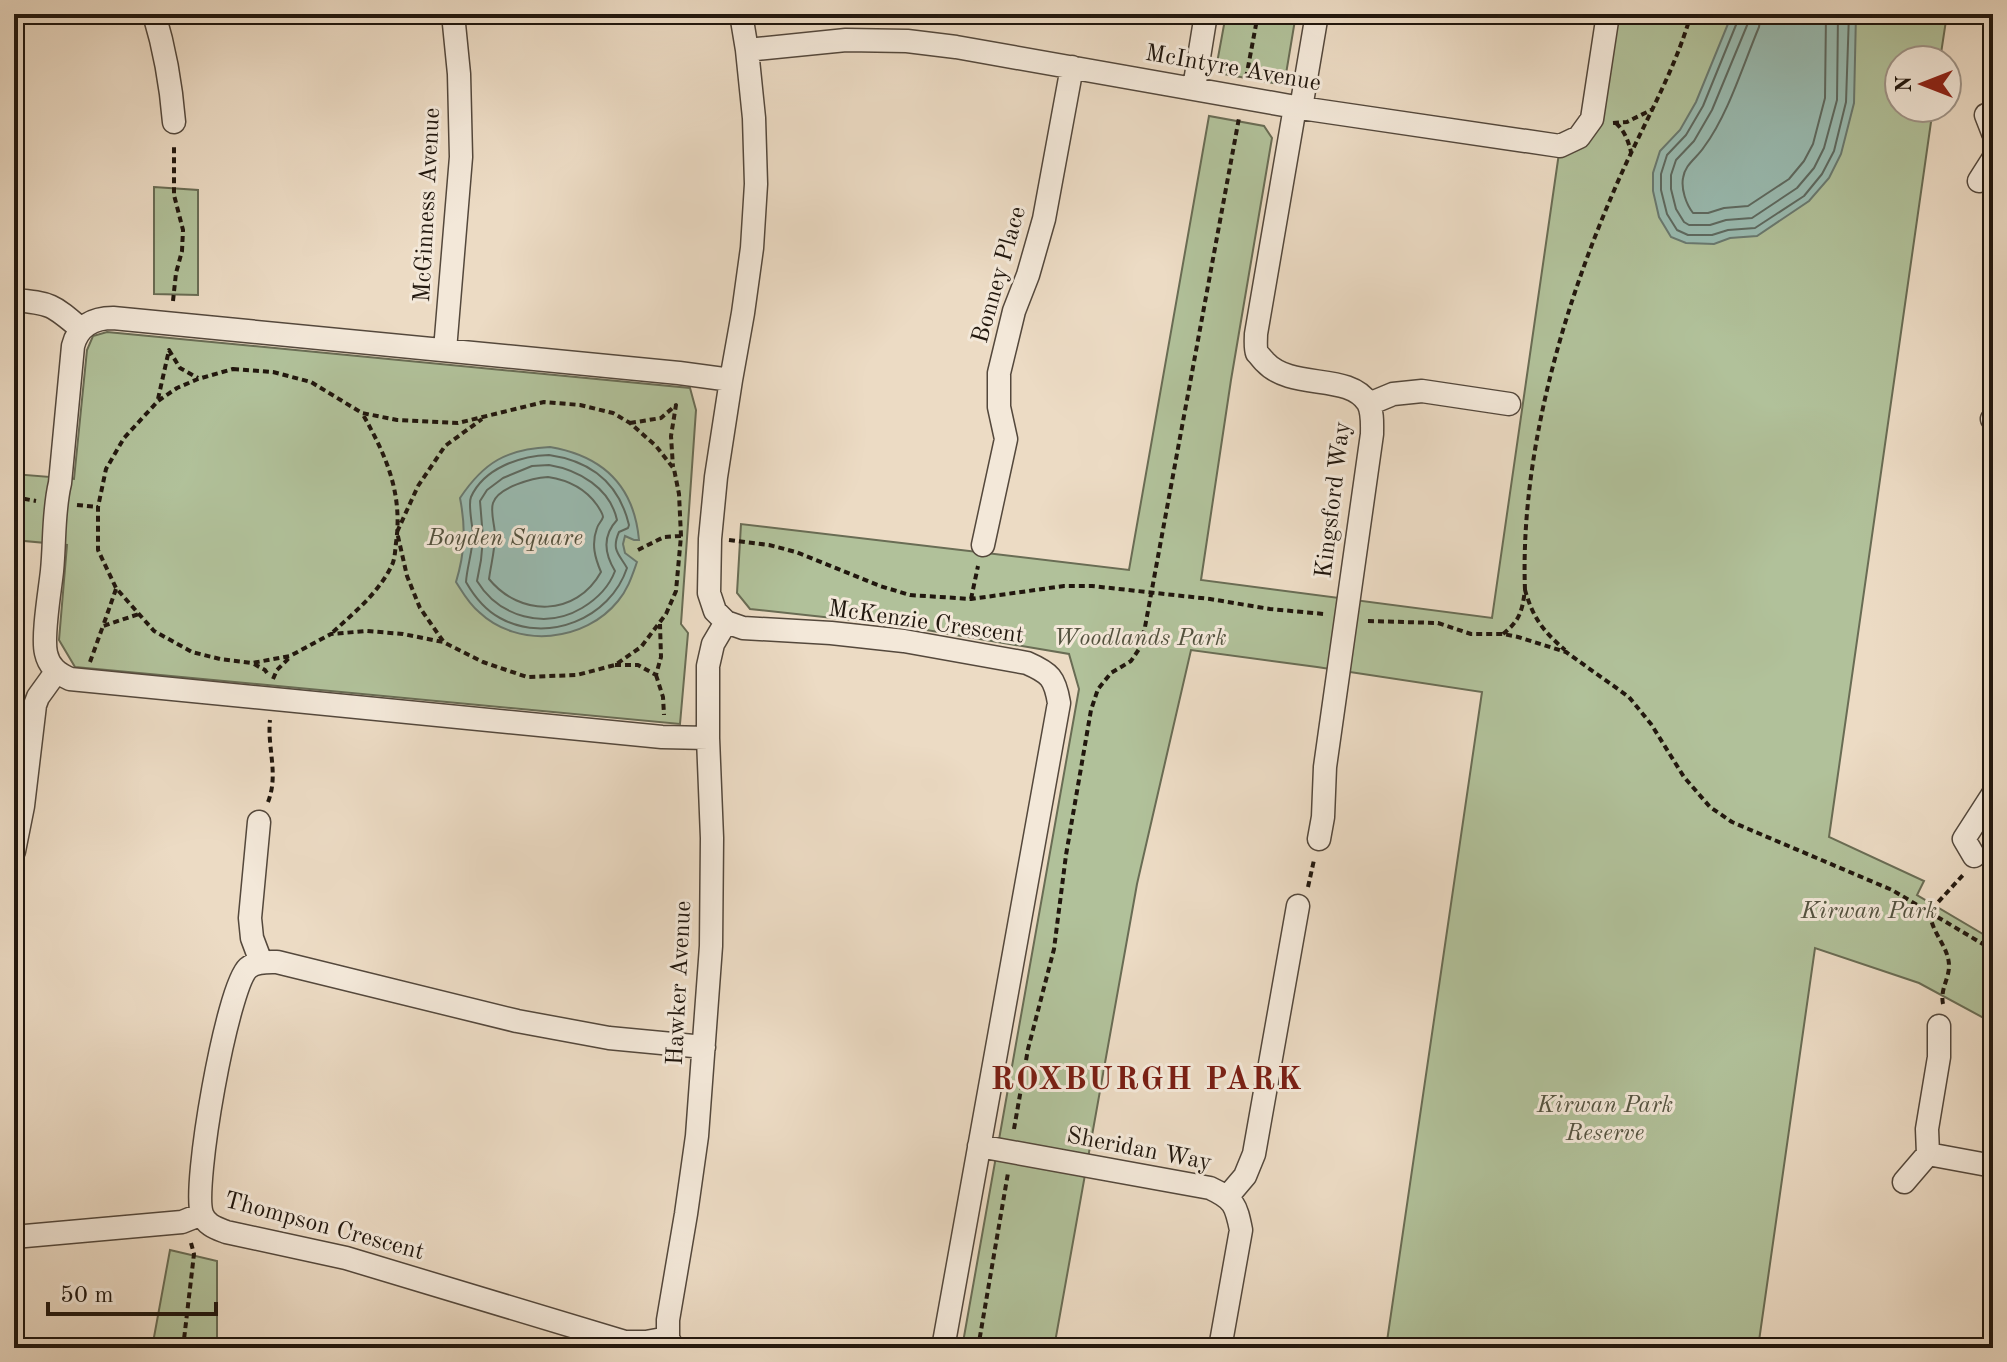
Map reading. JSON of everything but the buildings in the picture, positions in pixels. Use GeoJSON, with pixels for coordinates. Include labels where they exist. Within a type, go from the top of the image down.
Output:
{"type":"FeatureCollection","features":[{"type":"Feature","properties":{"kind":"street"},"geometry":{"type":"LineString","coordinates":[[154,14],[170,81],[174,122]]}},
{"type":"Feature","properties":{"kind":"street","name":"McGinness Avenue"},"geometry":{"type":"LineString","coordinates":[[445,350],[461,157],[459,74],[453,14]]}},
{"type":"Feature","properties":{"kind":"street"},"geometry":{"type":"LineString","coordinates":[[726,622],[715,611],[709,593],[710,539],[716,477],[750,261],[756,184],[754,118],[741,14]]}},
{"type":"Feature","properties":{"kind":"street"},"geometry":{"type":"LineString","coordinates":[[1194,88],[1206,14]]}},
{"type":"Feature","properties":{"kind":"street"},"geometry":{"type":"LineString","coordinates":[[1298,107],[1317,14]]}},
{"type":"Feature","properties":{"kind":"street","name":"McIntyre Avenue"},"geometry":{"type":"LineString","coordinates":[[747,50],[846,40],[907,41],[1298,107],[1560,146],[1579,137],[1592,119],[1608,14]]}},
{"type":"Feature","properties":{"kind":"street","name":"Bonney Place"},"geometry":{"type":"LineString","coordinates":[[983,545],[1006,439],[999,407],[999,373],[1014,311],[1044,219],[1072,67]]}},
{"type":"Feature","properties":{"kind":"street","name":"Kingsford Way"},"geometry":{"type":"LineString","coordinates":[[1298,107],[1256,334],[1257,354],[1273,370],[1288,377],[1345,387],[1358,393],[1369,404],[1372,418],[1325,767],[1319,839]]}},
{"type":"Feature","properties":{"kind":"street"},"geometry":{"type":"LineString","coordinates":[[1979,181],[1993,159]]}},
{"type":"Feature","properties":{"kind":"street"},"geometry":{"type":"LineString","coordinates":[[14,300],[53,306],[81,329]]}},
{"type":"Feature","properties":{"kind":"street"},"geometry":{"type":"LineString","coordinates":[[708,738],[662,737],[88,682],[70,679],[56,672],[46,654],[45,637],[73,346],[81,329],[104,318],[731,380]]}},
{"type":"Feature","properties":{"kind":"street"},"geometry":{"type":"LineString","coordinates":[[1369,404],[1393,394],[1422,391],[1509,404]]}},
{"type":"Feature","properties":{"kind":"street","name":"Hawker Avenue"},"geometry":{"type":"LineString","coordinates":[[670,1343],[668,1320],[697,1136],[711,930],[708,666],[713,644],[726,622]]}},
{"type":"Feature","properties":{"kind":"street","name":"McKenzie Crescent"},"geometry":{"type":"LineString","coordinates":[[726,622],[743,628],[904,641],[1027,663],[1045,671],[1056,684],[1059,703],[943,1348]]}},
{"type":"Feature","properties":{"kind":"street"},"geometry":{"type":"LineString","coordinates":[[14,851],[23,806],[35,705],[56,672]]}},
{"type":"Feature","properties":{"kind":"street"},"geometry":{"type":"LineString","coordinates":[[1974,856],[1964,839],[1993,794]]}},
{"type":"Feature","properties":{"kind":"street"},"geometry":{"type":"LineString","coordinates":[[259,822],[250,918],[252,938],[261,962],[277,962],[517,1021],[609,1038],[704,1047]]}},
{"type":"Feature","properties":{"kind":"street"},"geometry":{"type":"LineString","coordinates":[[1228,1196],[1245,1176],[1254,1154],[1298,906]]}},
{"type":"Feature","properties":{"kind":"street","name":"Thompson Crescent"},"geometry":{"type":"LineString","coordinates":[[261,962],[247,969],[239,983],[214,1075],[201,1183],[192,1218],[226,1232],[346,1258],[625,1342],[670,1343]]}},
{"type":"Feature","properties":{"kind":"street"},"geometry":{"type":"LineString","coordinates":[[1904,1182],[1928,1154],[1927,1129],[1939,1057],[1939,1026]]}},
{"type":"Feature","properties":{"kind":"street","name":"Sheridan Way"},"geometry":{"type":"LineString","coordinates":[[979,1146],[1210,1188],[1228,1196],[1237,1212],[1241,1230],[1220,1348]]}},
{"type":"Feature","properties":{"kind":"street"},"geometry":{"type":"LineString","coordinates":[[1928,1154],[1993,1166]]}},
{"type":"Feature","properties":{"kind":"street"},"geometry":{"type":"LineString","coordinates":[[14,1237],[192,1218]]}},
{"type":"Feature","properties":{"kind":"path"},"geometry":{"type":"LineString","coordinates":[[978,1348],[1009,1172],[1010,1141],[1014,1134],[1028,1049],[1054,949],[1066,855],[1091,710],[1098,689],[1111,673],[1131,661],[1139,649],[1145,627],[1258,14]]}},
{"type":"Feature","properties":{"kind":"path"},"geometry":{"type":"LineString","coordinates":[[1503,634],[1515,624],[1522,609],[1525,590],[1523,553],[1535,453],[1561,338],[1585,262],[1613,191],[1655,107],[1691,14]]}},
{"type":"Feature","properties":{"kind":"path"},"geometry":{"type":"LineString","coordinates":[[1632,153],[1629,140],[1616,123],[1639,117],[1655,107]]}},
{"type":"Feature","properties":{"kind":"path"},"geometry":{"type":"LineString","coordinates":[[158,401],[169,350],[175,283],[182,251],[183,230],[174,195],[174,122]]}},
{"type":"Feature","properties":{"kind":"path"},"geometry":{"type":"LineString","coordinates":[[169,350],[180,368],[198,379]]}},
{"type":"Feature","properties":{"kind":"path"},"geometry":{"type":"LineString","coordinates":[[362,413],[382,448],[395,484],[397,532],[393,565],[369,598],[331,634],[290,656],[252,663],[220,659],[192,652],[154,631],[116,588],[98,550],[98,507],[106,469],[124,438],[158,401],[198,379],[233,369],[273,372],[311,382],[362,413],[397,420],[458,423],[544,402],[580,405],[613,413],[630,423],[656,446],[674,469]]}},
{"type":"Feature","properties":{"kind":"path"},"geometry":{"type":"LineString","coordinates":[[615,665],[641,647],[666,614],[676,591],[681,536],[671,436],[676,405],[661,418],[630,423]]}},
{"type":"Feature","properties":{"kind":"path"},"geometry":{"type":"LineString","coordinates":[[443,642],[420,608],[407,576],[397,532],[418,486],[445,446],[483,418]]}},
{"type":"Feature","properties":{"kind":"path"},"geometry":{"type":"LineString","coordinates":[[638,550],[664,537],[681,536]]}},
{"type":"Feature","properties":{"kind":"path"},"geometry":{"type":"LineString","coordinates":[[971,599],[983,545]]}},
{"type":"Feature","properties":{"kind":"path"},"geometry":{"type":"LineString","coordinates":[[116,588],[103,626],[139,614]]}},
{"type":"Feature","properties":{"kind":"path"},"geometry":{"type":"LineString","coordinates":[[1525,590],[1537,622],[1566,652]]}},
{"type":"Feature","properties":{"kind":"path"},"geometry":{"type":"LineString","coordinates":[[331,634],[367,631],[443,642],[483,662],[527,677],[577,675],[615,665],[638,665],[656,675],[661,657],[660,621]]}},
{"type":"Feature","properties":{"kind":"path"},"geometry":{"type":"LineString","coordinates":[[252,663],[265,670],[273,681],[277,670],[290,656]]}},
{"type":"Feature","properties":{"kind":"path"},"geometry":{"type":"LineString","coordinates":[[259,822],[271,794],[274,773],[269,728],[272,699]]}},
{"type":"Feature","properties":{"kind":"path"},"geometry":{"type":"LineString","coordinates":[[1298,906],[1307,895],[1319,839]]}},
{"type":"Feature","properties":{"kind":"path"},"geometry":{"type":"LineString","coordinates":[[1939,1026],[1946,1018],[1942,988],[1950,967],[1930,921],[1930,911],[1970,866],[1974,856]]}},
{"type":"Feature","properties":{"kind":"path"},"geometry":{"type":"LineString","coordinates":[[1930,911],[1993,950]]}},
{"type":"Feature","properties":{"kind":"path"},"geometry":{"type":"LineString","coordinates":[[183,1348],[194,1254],[192,1218]]}},
{"type":"Feature","properties":{"kind":"green space"},"geometry":{"type":"Polygon","coordinates":[[[1226,14],[1296,14],[1286,74],[1273,83],[1224,74],[1217,63],[1226,14]]]}},
{"type":"Feature","properties":{"kind":"green space","name":"Kirwan Park Reserve"},"geometry":{"type":"Polygon","coordinates":[[[1608,14],[1947,14],[1942,44],[1883,44],[1883,124],[1931,124],[1829,837],[1924,881],[1917,895],[1993,940],[1993,1023],[1919,983],[1815,948],[1758,1348],[1386,1348],[1482,692],[1191,650],[1137,884],[1054,1348],[962,1348],[1079,689],[1069,654],[897,625],[750,609],[737,593],[741,524],[1129,570],[1209,116],[1264,126],[1272,138],[1201,580],[1492,618],[1560,146],[1579,137],[1608,14]]]}},
{"type":"Feature","properties":{"kind":"green space"},"geometry":{"type":"Polygon","coordinates":[[[154,187],[198,190],[198,295],[154,294],[154,187]]]}},
{"type":"Feature","properties":{"kind":"green space","name":"Boyden Square"},"geometry":{"type":"Polygon","coordinates":[[[107,332],[690,388],[696,410],[681,624],[688,633],[680,724],[75,667],[59,640],[67,545],[14,540],[14,474],[74,479],[87,350],[93,336],[107,332]]]}},
{"type":"Feature","properties":{"kind":"green space"},"geometry":{"type":"Polygon","coordinates":[[[170,1250],[217,1261],[217,1348],[152,1348],[170,1250]]]}},
{"type":"Feature","properties":{"kind":"water"},"geometry":{"type":"Polygon","coordinates":[[[1732,14],[1856,14],[1854,103],[1841,154],[1829,178],[1809,201],[1757,236],[1730,238],[1714,244],[1686,243],[1671,237],[1659,217],[1653,191],[1653,173],[1660,151],[1680,130],[1696,102],[1732,14]]]}},
{"type":"Feature","properties":{"kind":"water"},"geometry":{"type":"Polygon","coordinates":[[[550,447],[569,451],[600,466],[623,489],[636,521],[639,540],[625,536],[623,544],[625,553],[637,562],[624,592],[604,615],[570,632],[531,636],[495,624],[472,605],[456,582],[464,540],[460,498],[478,475],[498,460],[521,451],[550,447]]]}},
{"type":"Feature","properties":{"kind":"district","name":"ROXBURGH PARK"},"geometry":{"type":"Point","coordinates":[1147,1081]}},
{"type":"Feature","properties":{"kind":"park label","name":"Woodlands Park"},"geometry":{"type":"Point","coordinates":[1140,639]}},
{"type":"Feature","properties":{"kind":"park label","name":"Kirwan Park"},"geometry":{"type":"Point","coordinates":[1869,912]}}]}
